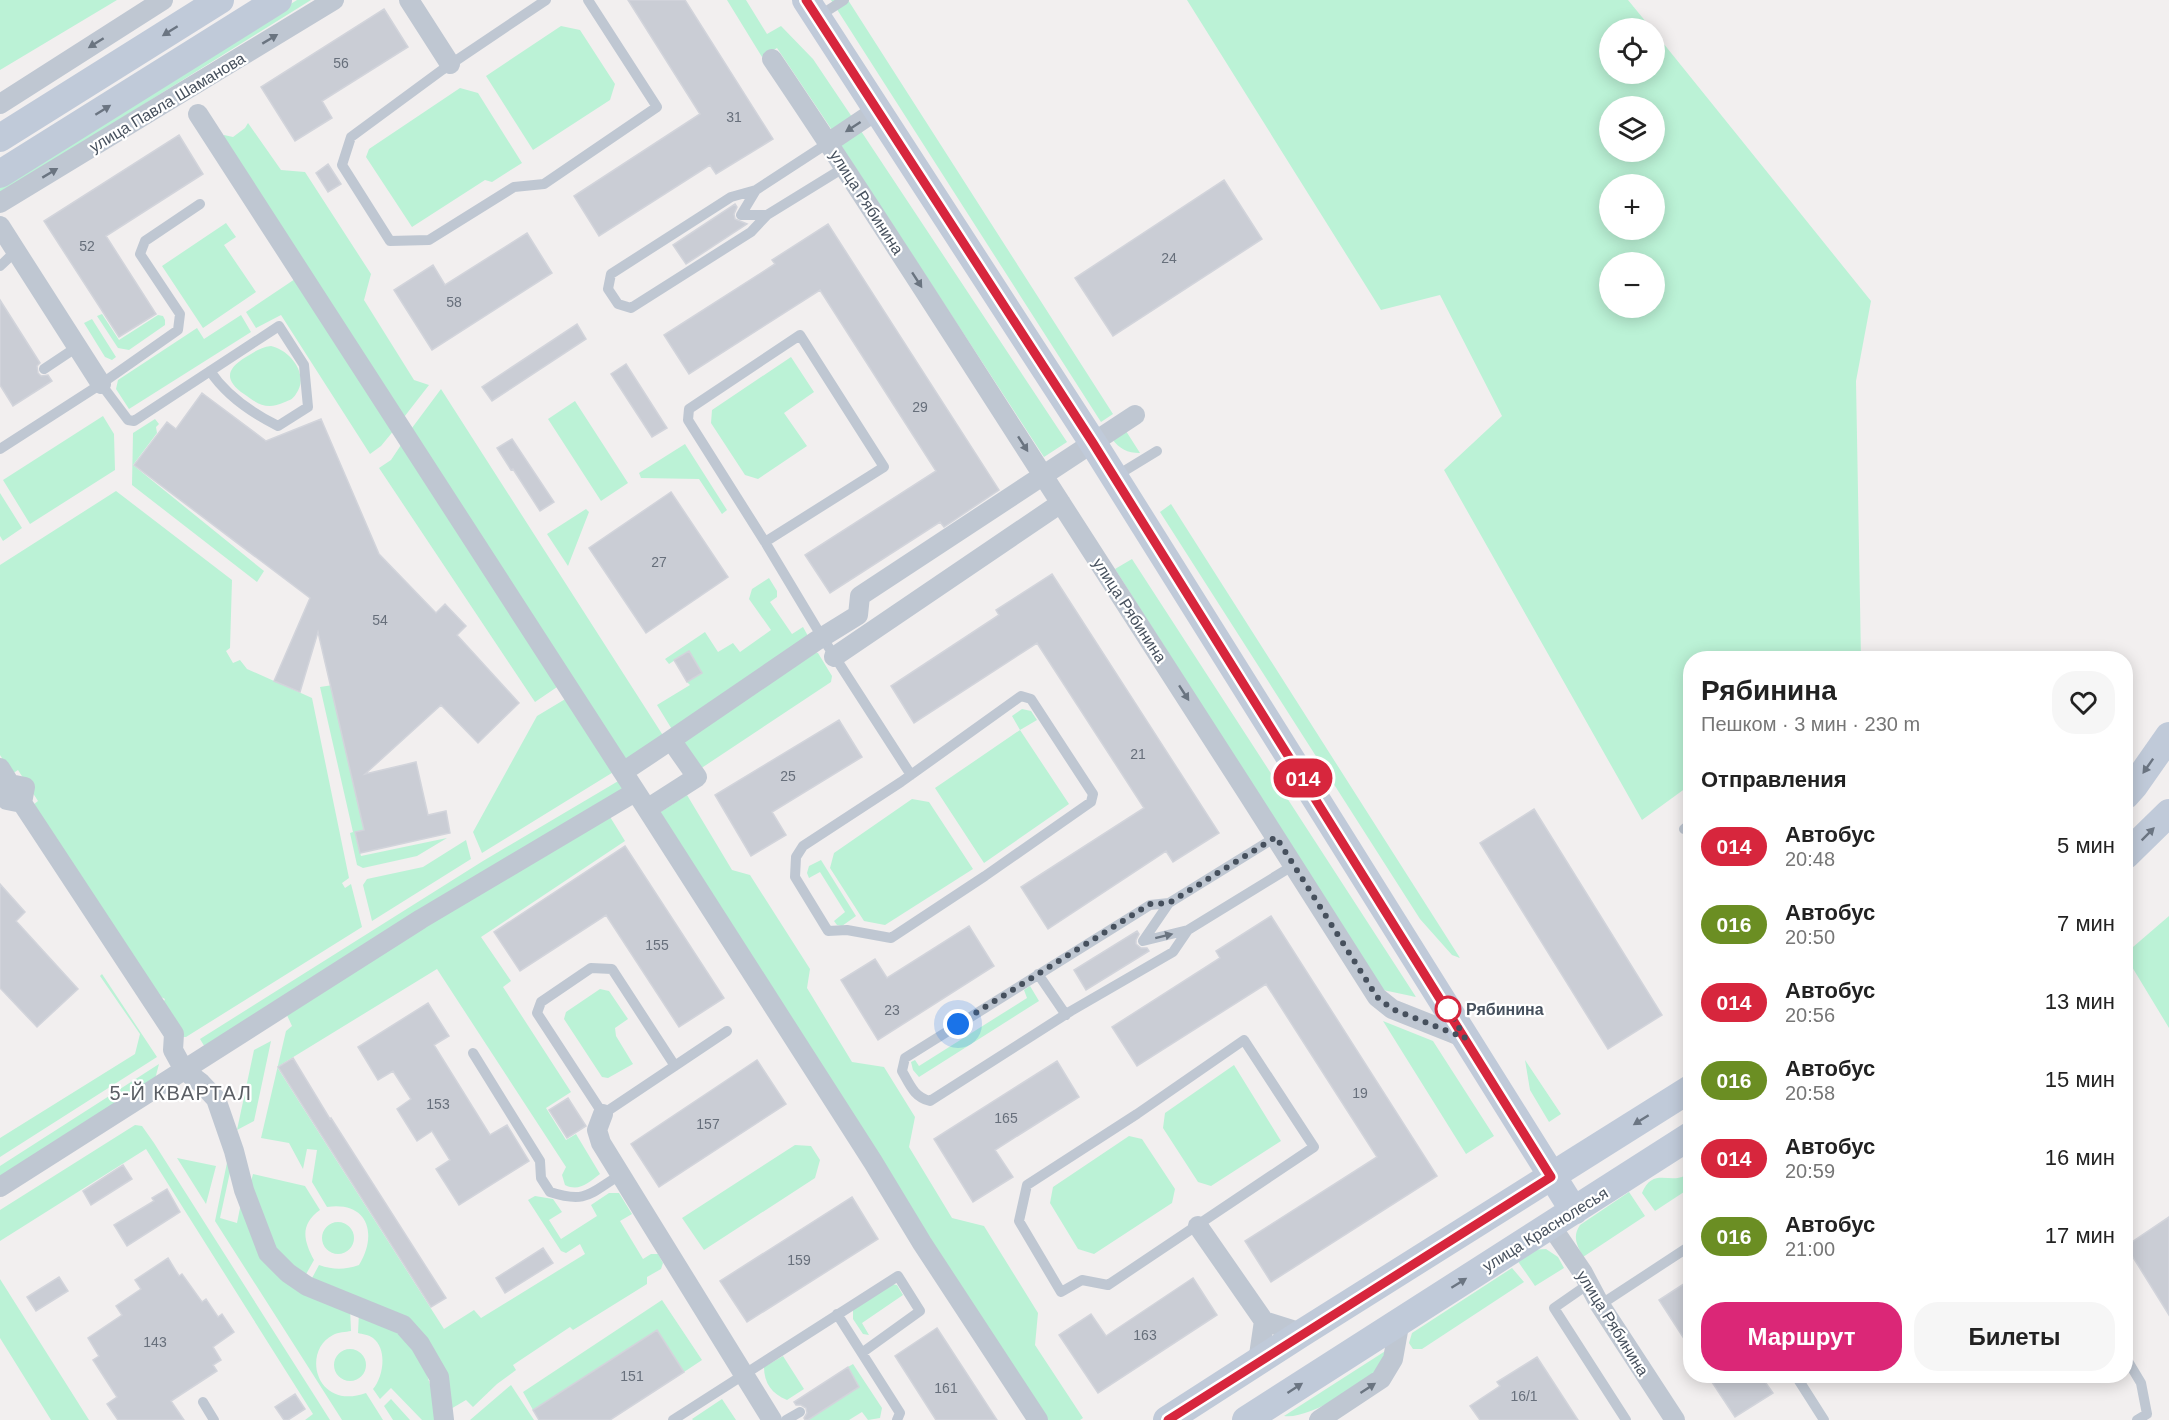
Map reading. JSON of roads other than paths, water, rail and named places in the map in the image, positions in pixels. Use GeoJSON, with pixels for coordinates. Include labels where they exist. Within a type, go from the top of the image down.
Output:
{"type":"FeatureCollection","features":[{"type":"Feature","properties":{"kind":"street"},"geometry":{"type":"LineString","coordinates":[[0,104],[163,0]]}},
{"type":"Feature","properties":{"kind":"street"},"geometry":{"type":"LineString","coordinates":[[0,138],[220,0]]}},
{"type":"Feature","properties":{"kind":"street","name":"улица Павла Шаманова"},"geometry":{"type":"LineString","coordinates":[[0,174],[278,0]]}},
{"type":"Feature","properties":{"kind":"street","name":"улица Павла Шаманова"},"geometry":{"type":"LineString","coordinates":[[0,203],[334,0]]}},
{"type":"Feature","properties":{"kind":"street"},"geometry":{"type":"LineString","coordinates":[[408,0],[450,64]]}},
{"type":"Feature","properties":{"kind":"street","name":"улица Рябинина"},"geometry":{"type":"LineString","coordinates":[[812,9],[1093,443],[1551,1177],[1562,1219],[1600,1305],[1675,1420]]}},
{"type":"Feature","properties":{"kind":"street","name":"улица Рябинина"},"geometry":{"type":"LineString","coordinates":[[772,59],[1044,476],[1377,997],[1392,1009],[1465,1038]]}},
{"type":"Feature","properties":{"kind":"street","name":"улица Рябинина"},"geometry":{"type":"LineString","coordinates":[[828,142],[877,110]]}},
{"type":"Feature","properties":{"kind":"street"},"geometry":{"type":"LineString","coordinates":[[198,114],[862,1144],[922,1243],[1038,1420]]}},
{"type":"Feature","properties":{"kind":"street"},"geometry":{"type":"LineString","coordinates":[[0,226],[101,384]]}},
{"type":"Feature","properties":{"kind":"street"},"geometry":{"type":"LineString","coordinates":[[623,772],[858,615],[860,596],[1135,415]]}},
{"type":"Feature","properties":{"kind":"street"},"geometry":{"type":"LineString","coordinates":[[834,657],[1061,503]]}},
{"type":"Feature","properties":{"kind":"street"},"geometry":{"type":"LineString","coordinates":[[2133,787],[2169,736]]}},
{"type":"Feature","properties":{"kind":"street"},"geometry":{"type":"LineString","coordinates":[[647,809],[697,777],[671,740]]}},
{"type":"Feature","properties":{"kind":"street"},"geometry":{"type":"LineString","coordinates":[[5,776],[25,787],[22,803],[174,1034],[173,1050],[184,1070],[216,1099],[244,1190],[268,1253],[307,1286],[403,1325],[420,1344],[439,1377],[444,1420]]}},
{"type":"Feature","properties":{"kind":"street"},"geometry":{"type":"LineString","coordinates":[[0,1187],[445,904],[635,792]]}},
{"type":"Feature","properties":{"kind":"street"},"geometry":{"type":"LineString","coordinates":[[2133,848],[2169,813]]}},
{"type":"Feature","properties":{"kind":"street"},"geometry":{"type":"LineString","coordinates":[[1167,1420],[1683,1093]]}},
{"type":"Feature","properties":{"kind":"street"},"geometry":{"type":"LineString","coordinates":[[603,1114],[597,1130],[620,1175],[772,1420]]}},
{"type":"Feature","properties":{"kind":"street","name":"улица Краснолесья"},"geometry":{"type":"LineString","coordinates":[[1246,1420],[1683,1141]]}},
{"type":"Feature","properties":{"kind":"street"},"geometry":{"type":"LineString","coordinates":[[1198,1226],[1264,1321],[1302,1333]]}},
{"type":"Feature","properties":{"kind":"street"},"geometry":{"type":"LineString","coordinates":[[1319,1420],[1381,1380],[1393,1359],[1400,1320]]}},
{"type":"Feature","properties":{"kind":"street"},"geometry":{"type":"LineString","coordinates":[[1258,1362],[1264,1321]]}},
{"type":"Feature","properties":{"kind":"lane"},"geometry":{"type":"LineString","coordinates":[[546,0],[450,64],[351,137],[342,165],[390,241],[429,240],[514,187],[544,184],[657,107],[588,0]]}},
{"type":"Feature","properties":{"kind":"lane"},"geometry":{"type":"LineString","coordinates":[[812,9],[844,0]]}},
{"type":"Feature","properties":{"kind":"lane"},"geometry":{"type":"LineString","coordinates":[[828,142],[756,190],[731,197],[611,274],[608,289],[618,304],[631,308],[751,231],[767,215],[844,167]]}},
{"type":"Feature","properties":{"kind":"lane"},"geometry":{"type":"LineString","coordinates":[[756,190],[741,215],[767,215]]}},
{"type":"Feature","properties":{"kind":"lane"},"geometry":{"type":"LineString","coordinates":[[0,449],[101,384],[178,330],[180,314],[140,254],[145,241],[200,204]]}},
{"type":"Feature","properties":{"kind":"lane"},"geometry":{"type":"LineString","coordinates":[[0,266],[16,251]]}},
{"type":"Feature","properties":{"kind":"lane"},"geometry":{"type":"LineString","coordinates":[[101,384],[128,420],[134,421],[210,371],[279,327],[304,365],[308,407],[278,426],[258,417],[218,384],[210,371]]}},
{"type":"Feature","properties":{"kind":"lane"},"geometry":{"type":"LineString","coordinates":[[765,542],[884,467],[800,335],[689,409],[688,420],[834,657],[911,775]]}},
{"type":"Feature","properties":{"kind":"lane"},"geometry":{"type":"LineString","coordinates":[[44,369],[77,347]]}},
{"type":"Feature","properties":{"kind":"lane"},"geometry":{"type":"LineString","coordinates":[[1114,478],[1157,451]]}},
{"type":"Feature","properties":{"kind":"lane"},"geometry":{"type":"LineString","coordinates":[[1021,696],[1030,699],[1093,794],[1091,802],[891,938],[847,930],[828,932],[795,876],[796,857],[804,846],[911,775],[1021,696]]}},
{"type":"Feature","properties":{"kind":"lane"},"geometry":{"type":"LineString","coordinates":[[1276,837],[1169,903],[1143,941],[1188,930],[1294,865]]}},
{"type":"Feature","properties":{"kind":"lane"},"geometry":{"type":"LineString","coordinates":[[1169,903],[1150,904],[905,1058],[902,1071],[911,1087],[920,1098],[930,1101],[1066,1015],[1173,952],[1188,930]]}},
{"type":"Feature","properties":{"kind":"lane"},"geometry":{"type":"LineString","coordinates":[[675,1066],[612,969],[591,968],[541,1002],[537,1013],[603,1114],[675,1066],[727,1031]]}},
{"type":"Feature","properties":{"kind":"lane"},"geometry":{"type":"LineString","coordinates":[[1038,974],[1066,1015]]}},
{"type":"Feature","properties":{"kind":"lane"},"geometry":{"type":"LineString","coordinates":[[1244,1040],[1314,1147],[1198,1226],[1108,1285],[1082,1280],[1061,1292],[1019,1221],[1027,1185],[1137,1114],[1244,1040]]}},
{"type":"Feature","properties":{"kind":"lane"},"geometry":{"type":"LineString","coordinates":[[473,1053],[540,1161],[542,1178],[550,1192],[570,1198],[585,1197],[620,1175]]}},
{"type":"Feature","properties":{"kind":"lane"},"geometry":{"type":"LineString","coordinates":[[1600,1305],[1683,1251]]}},
{"type":"Feature","properties":{"kind":"lane"},"geometry":{"type":"LineString","coordinates":[[673,1420],[898,1276],[920,1311],[863,1352]]}},
{"type":"Feature","properties":{"kind":"lane"},"geometry":{"type":"LineString","coordinates":[[1590,1283],[1554,1308],[1626,1420]]}},
{"type":"Feature","properties":{"kind":"lane"},"geometry":{"type":"LineString","coordinates":[[837,1314],[900,1413],[897,1420]]}},
{"type":"Feature","properties":{"kind":"lane"},"geometry":{"type":"LineString","coordinates":[[2133,1370],[2141,1383],[2147,1414],[2137,1420]]}},
{"type":"Feature","properties":{"kind":"lane"},"geometry":{"type":"LineString","coordinates":[[1800,1383],[1824,1420]]}},
{"type":"Feature","properties":{"kind":"lane"},"geometry":{"type":"LineString","coordinates":[[203,1402],[214,1420]]}},
{"type":"Feature","properties":{"kind":"lane"},"geometry":{"type":"LineString","coordinates":[[786,1420],[800,1412]]}},
{"type":"Feature","properties":{"kind":"place","name":"Рябинина"},"geometry":{"type":"Point","coordinates":[1448,1009]}},
{"type":"Feature","properties":{"kind":"district","name":"5-Й КВАРТАЛ"},"geometry":{"type":"Point","coordinates":[181,1093]}}]}
